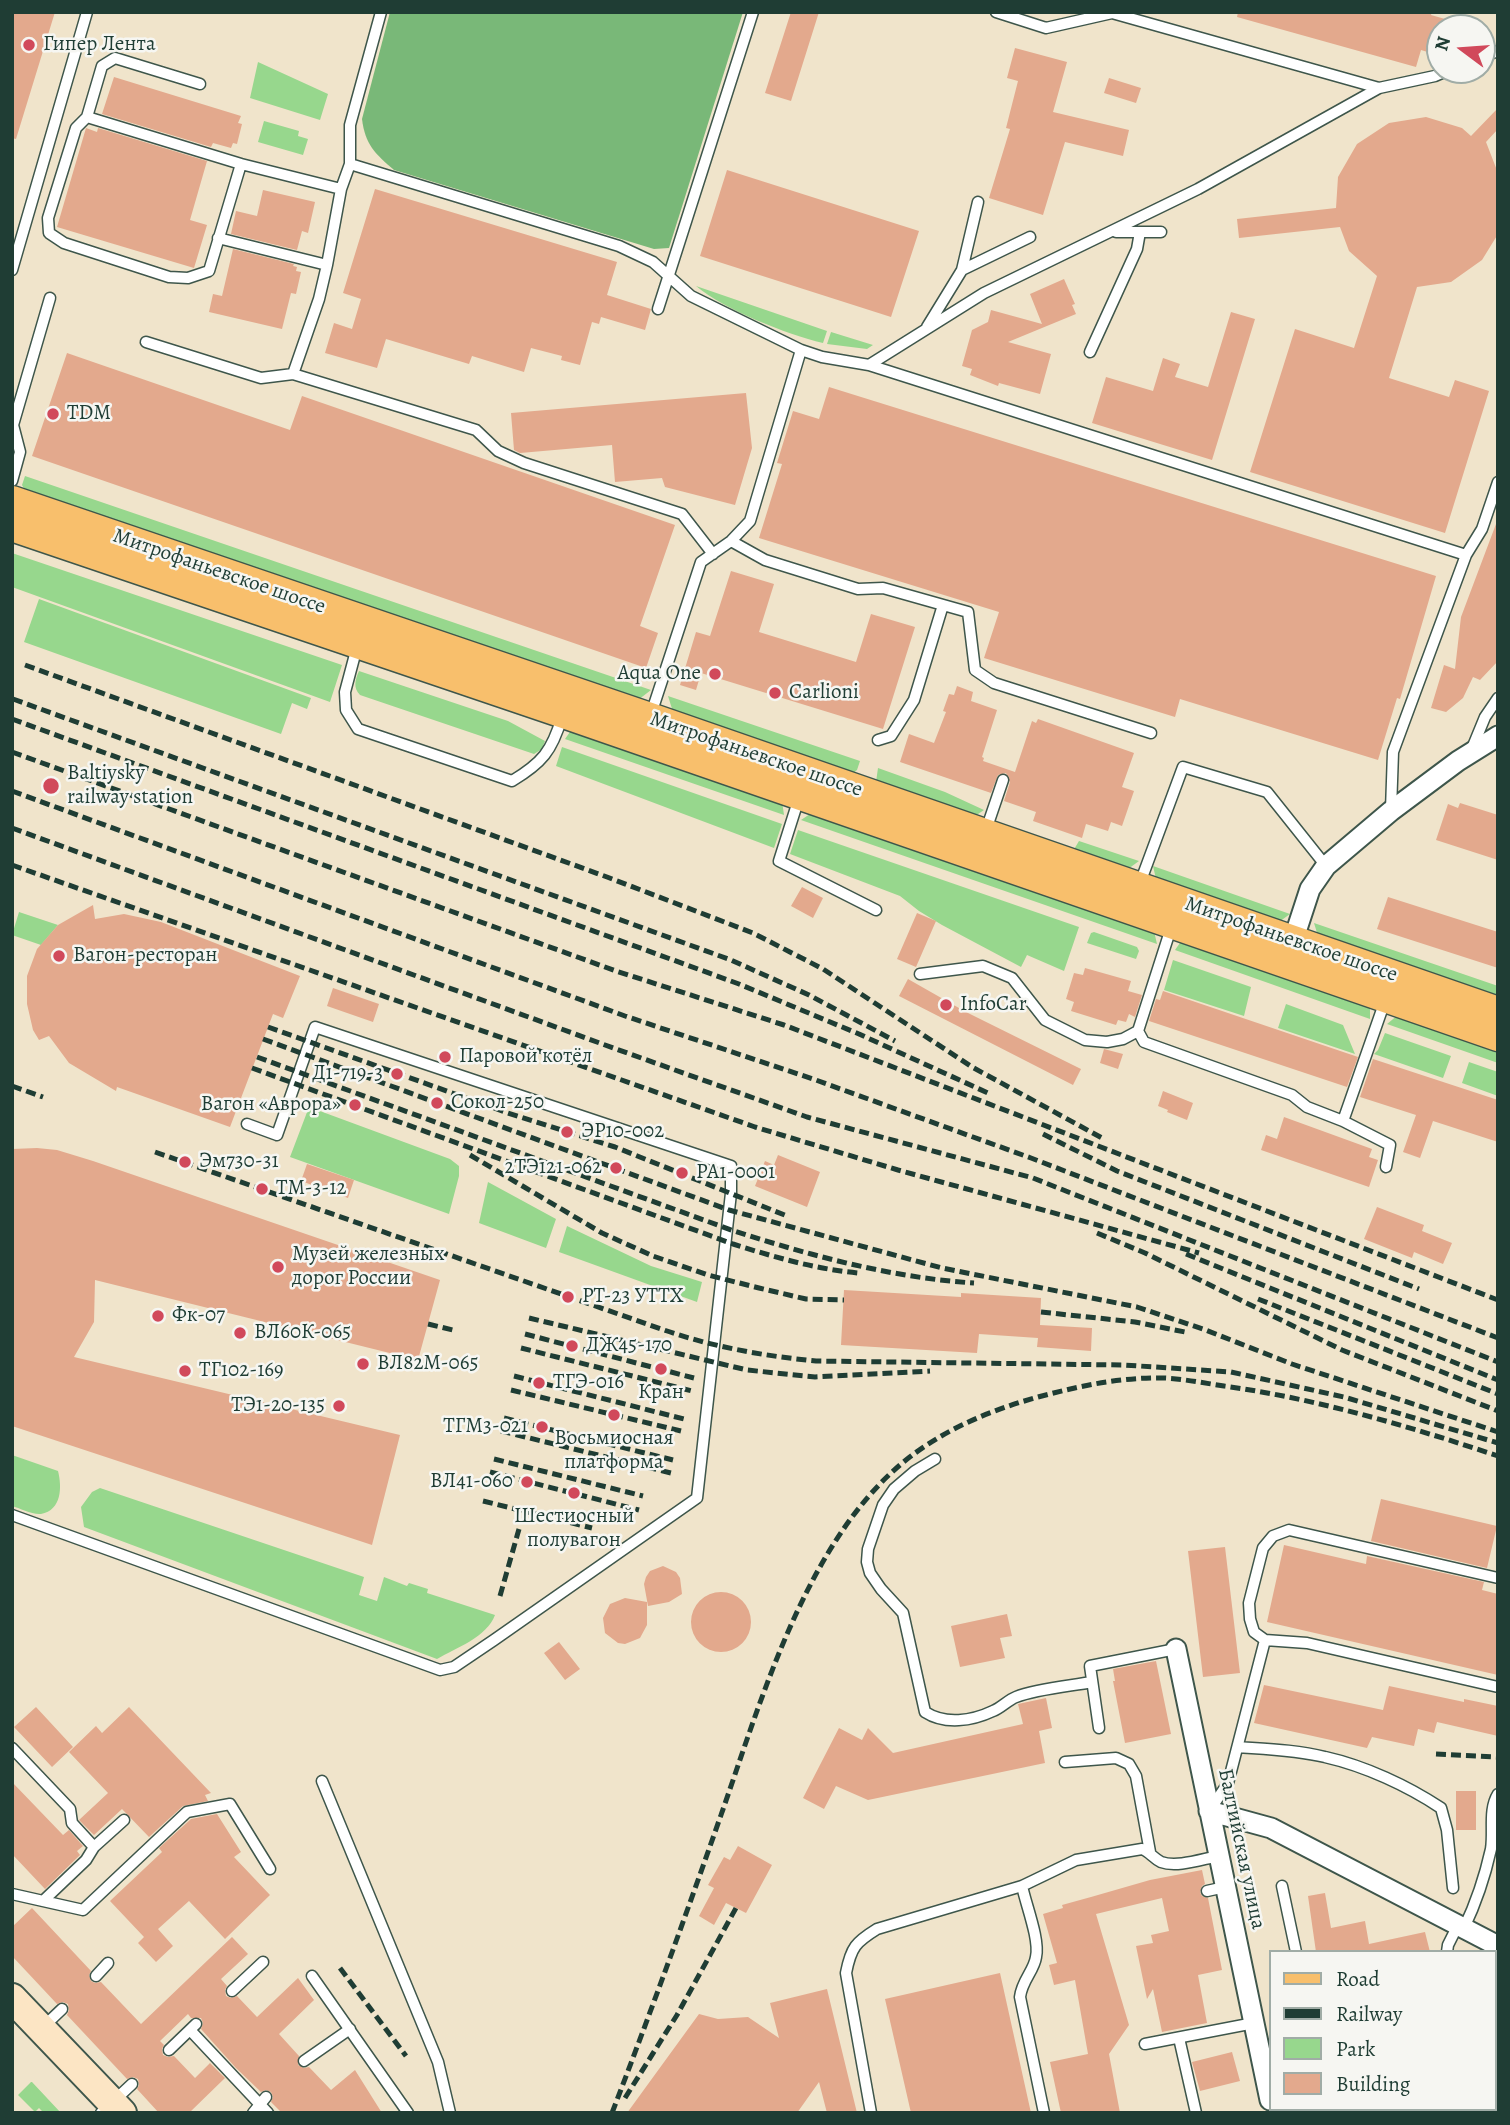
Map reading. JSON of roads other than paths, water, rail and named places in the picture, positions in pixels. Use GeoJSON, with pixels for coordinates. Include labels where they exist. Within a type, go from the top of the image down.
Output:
{"type":"FeatureCollection","features":[{"type":"Feature","properties":{"kind":"main road","name":"Митрофаньевское шоссе"},"geometry":{"type":"LineString","coordinates":[[12,501],[650,718],[1498,1012]]}},
{"type":"Feature","properties":{"kind":"main road","name":"Митрофаньевское шоссе"},"geometry":{"type":"LineString","coordinates":[[12,526],[564,713],[1498,1036]]}},
{"type":"Feature","properties":{"kind":"main road"},"geometry":{"type":"LineString","coordinates":[[12,1998],[117,2103]]}},
{"type":"Feature","properties":{"kind":"street"},"geometry":{"type":"LineString","coordinates":[[1293,941],[1310,889],[1325,866],[1391,811],[1498,736]]}},
{"type":"Feature","properties":{"kind":"street","name":"Балтийская улица"},"geometry":{"type":"LineString","coordinates":[[1176,1649],[1219,1856],[1216,1889],[1261,2034],[1268,2085]]}},
{"type":"Feature","properties":{"kind":"street"},"geometry":{"type":"LineString","coordinates":[[1209,1811],[1271,1828],[1498,1946]]}},
{"type":"Feature","properties":{"kind":"lane"},"geometry":{"type":"LineString","coordinates":[[12,270],[87,12]]}},
{"type":"Feature","properties":{"kind":"lane"},"geometry":{"type":"LineString","coordinates":[[293,374],[319,299],[341,189],[350,164],[350,125],[381,12]]}},
{"type":"Feature","properties":{"kind":"lane"},"geometry":{"type":"LineString","coordinates":[[658,309],[752,12]]}},
{"type":"Feature","properties":{"kind":"lane"},"geometry":{"type":"LineString","coordinates":[[996,12],[1046,28],[1112,13],[1380,88]]}},
{"type":"Feature","properties":{"kind":"lane"},"geometry":{"type":"LineString","coordinates":[[200,84],[115,58],[102,66],[87,117],[76,128],[48,218],[49,233],[64,243],[169,277],[188,278],[209,271],[241,164]]}},
{"type":"Feature","properties":{"kind":"lane"},"geometry":{"type":"LineString","coordinates":[[869,365],[984,293],[1198,189],[1380,88],[1426,78]]}},
{"type":"Feature","properties":{"kind":"lane"},"geometry":{"type":"LineString","coordinates":[[87,117],[241,164],[341,189]]}},
{"type":"Feature","properties":{"kind":"lane"},"geometry":{"type":"LineString","coordinates":[[350,164],[619,246],[653,262],[691,296],[801,350],[822,357],[869,365],[1466,555]]}},
{"type":"Feature","properties":{"kind":"lane"},"geometry":{"type":"LineString","coordinates":[[927,327],[962,270],[978,202]]}},
{"type":"Feature","properties":{"kind":"lane"},"geometry":{"type":"LineString","coordinates":[[1111,232],[1161,232]]}},
{"type":"Feature","properties":{"kind":"lane"},"geometry":{"type":"LineString","coordinates":[[1090,352],[1138,249],[1140,232]]}},
{"type":"Feature","properties":{"kind":"lane"},"geometry":{"type":"LineString","coordinates":[[962,270],[1030,237]]}},
{"type":"Feature","properties":{"kind":"lane"},"geometry":{"type":"LineString","coordinates":[[219,238],[327,265]]}},
{"type":"Feature","properties":{"kind":"lane"},"geometry":{"type":"LineString","coordinates":[[12,481],[20,452],[13,425],[50,298]]}},
{"type":"Feature","properties":{"kind":"lane"},"geometry":{"type":"LineString","coordinates":[[146,342],[261,378],[293,374],[476,430],[498,451],[524,463],[682,514],[713,554]]}},
{"type":"Feature","properties":{"kind":"lane"},"geometry":{"type":"LineString","coordinates":[[650,718],[701,562],[731,541],[750,521],[801,350]]}},
{"type":"Feature","properties":{"kind":"lane"},"geometry":{"type":"LineString","coordinates":[[1391,811],[1393,751],[1466,555],[1482,530],[1498,482]]}},
{"type":"Feature","properties":{"kind":"lane"},"geometry":{"type":"LineString","coordinates":[[731,541],[765,560],[858,589],[883,588],[968,612],[975,670],[994,683],[1151,733]]}},
{"type":"Feature","properties":{"kind":"lane"},"geometry":{"type":"LineString","coordinates":[[878,740],[891,736],[914,700],[943,605]]}},
{"type":"Feature","properties":{"kind":"lane"},"geometry":{"type":"LineString","coordinates":[[358,643],[345,692],[346,710],[358,729],[512,781],[534,768],[543,759],[556,740],[564,713]]}},
{"type":"Feature","properties":{"kind":"lane"},"geometry":{"type":"LineString","coordinates":[[1470,754],[1485,717],[1498,698]]}},
{"type":"Feature","properties":{"kind":"lane"},"geometry":{"type":"LineString","coordinates":[[1138,887],[1183,767],[1267,792],[1325,866]]}},
{"type":"Feature","properties":{"kind":"lane"},"geometry":{"type":"LineString","coordinates":[[985,834],[1003,780]]}},
{"type":"Feature","properties":{"kind":"lane"},"geometry":{"type":"LineString","coordinates":[[800,795],[779,861],[876,910]]}},
{"type":"Feature","properties":{"kind":"lane"},"geometry":{"type":"LineString","coordinates":[[1173,923],[1138,1031],[1144,1042],[1292,1095],[1307,1107],[1343,1121],[1390,1145],[1386,1167]]}},
{"type":"Feature","properties":{"kind":"lane"},"geometry":{"type":"LineString","coordinates":[[920,974],[983,966],[1012,978],[1045,1020],[1085,1040],[1115,1041],[1138,1031]]}},
{"type":"Feature","properties":{"kind":"lane"},"geometry":{"type":"LineString","coordinates":[[1343,1121],[1387,998]]}},
{"type":"Feature","properties":{"kind":"lane"},"geometry":{"type":"LineString","coordinates":[[12,1515],[440,1670],[454,1667],[484,1647],[697,1498],[732,1193],[731,1166],[315,1027],[277,1135],[247,1124]]}},
{"type":"Feature","properties":{"kind":"lane"},"geometry":{"type":"LineString","coordinates":[[934,1459],[894,1489],[883,1505],[868,1549],[867,1562],[870,1573],[881,1589],[903,1614],[925,1712],[935,1719],[953,1721],[976,1717],[994,1711],[1016,1697],[1092,1682]]}},
{"type":"Feature","properties":{"kind":"lane"},"geometry":{"type":"LineString","coordinates":[[1498,1578],[1289,1530],[1273,1536],[1263,1548],[1249,1603],[1254,1632],[1265,1640],[1307,1643],[1498,1687]]}},
{"type":"Feature","properties":{"kind":"lane"},"geometry":{"type":"LineString","coordinates":[[1209,1811],[1228,1783],[1265,1640]]}},
{"type":"Feature","properties":{"kind":"lane"},"geometry":{"type":"LineString","coordinates":[[1099,1728],[1090,1666],[1176,1649]]}},
{"type":"Feature","properties":{"kind":"lane"},"geometry":{"type":"LineString","coordinates":[[1238,1747],[1325,1757],[1424,1796],[1441,1808],[1447,1830],[1453,1888]]}},
{"type":"Feature","properties":{"kind":"lane"},"geometry":{"type":"LineString","coordinates":[[12,1748],[70,1809],[72,1824],[94,1847]]}},
{"type":"Feature","properties":{"kind":"lane"},"geometry":{"type":"LineString","coordinates":[[1065,1762],[1116,1758],[1129,1764],[1136,1776],[1150,1852]]}},
{"type":"Feature","properties":{"kind":"lane"},"geometry":{"type":"LineString","coordinates":[[322,1781],[438,2062],[450,2113]]}},
{"type":"Feature","properties":{"kind":"lane"},"geometry":{"type":"LineString","coordinates":[[1447,1950],[1474,1908],[1494,1846],[1493,1803],[1498,1794]]}},
{"type":"Feature","properties":{"kind":"lane"},"geometry":{"type":"LineString","coordinates":[[12,1894],[83,1910],[187,1812],[230,1804],[270,1869]]}},
{"type":"Feature","properties":{"kind":"lane"},"geometry":{"type":"LineString","coordinates":[[43,1901],[86,1860],[94,1847],[124,1821]]}},
{"type":"Feature","properties":{"kind":"lane"},"geometry":{"type":"LineString","coordinates":[[871,2113],[846,1973],[850,1952],[860,1940],[877,1928],[1022,1886],[1076,1860],[1142,1849],[1162,1862],[1173,1864],[1219,1856]]}},
{"type":"Feature","properties":{"kind":"lane"},"geometry":{"type":"LineString","coordinates":[[1022,1886],[1037,1948],[1036,1960],[1021,1985],[1020,1997],[1044,2113]]}},
{"type":"Feature","properties":{"kind":"lane"},"geometry":{"type":"LineString","coordinates":[[1282,1886],[1296,1950]]}},
{"type":"Feature","properties":{"kind":"lane"},"geometry":{"type":"LineString","coordinates":[[232,1991],[263,1962]]}},
{"type":"Feature","properties":{"kind":"lane"},"geometry":{"type":"LineString","coordinates":[[96,1976],[108,1963]]}},
{"type":"Feature","properties":{"kind":"lane"},"geometry":{"type":"LineString","coordinates":[[312,1976],[408,2113]]}},
{"type":"Feature","properties":{"kind":"lane"},"geometry":{"type":"LineString","coordinates":[[41,2028],[62,2009]]}},
{"type":"Feature","properties":{"kind":"lane"},"geometry":{"type":"LineString","coordinates":[[169,2050],[193,2027],[262,2107]]}},
{"type":"Feature","properties":{"kind":"lane"},"geometry":{"type":"LineString","coordinates":[[304,2061],[350,2029]]}},
{"type":"Feature","properties":{"kind":"lane"},"geometry":{"type":"LineString","coordinates":[[1145,2045],[1180,2038],[1261,2034]]}},
{"type":"Feature","properties":{"kind":"lane"},"geometry":{"type":"LineString","coordinates":[[1180,2038],[1196,2113]]}},
{"type":"Feature","properties":{"kind":"railway"},"geometry":{"type":"LineString","coordinates":[[25,665],[607,877],[753,933],[823,969],[972,1067],[1102,1138]]}},
{"type":"Feature","properties":{"kind":"railway"},"geometry":{"type":"LineString","coordinates":[[13,699],[731,960],[809,995],[895,1041]]}},
{"type":"Feature","properties":{"kind":"railway"},"geometry":{"type":"LineString","coordinates":[[12,719],[739,984],[859,1034],[990,1094]]}},
{"type":"Feature","properties":{"kind":"railway"},"geometry":{"type":"LineString","coordinates":[[12,752],[616,971],[784,1025],[1498,1300]]}},
{"type":"Feature","properties":{"kind":"railway"},"geometry":{"type":"LineString","coordinates":[[12,791],[625,1016],[813,1079],[1031,1158],[1498,1338]]}},
{"type":"Feature","properties":{"kind":"railway"},"geometry":{"type":"LineString","coordinates":[[12,828],[807,1117],[1033,1178],[1498,1362]]}},
{"type":"Feature","properties":{"kind":"railway"},"geometry":{"type":"LineString","coordinates":[[12,865],[755,1127],[898,1170],[1199,1253]]}},
{"type":"Feature","properties":{"kind":"railway"},"geometry":{"type":"LineString","coordinates":[[268,1027],[508,1113],[615,1147],[787,1216]]}},
{"type":"Feature","properties":{"kind":"railway"},"geometry":{"type":"LineString","coordinates":[[263,1039],[729,1210],[942,1268],[1137,1307],[1203,1329],[1292,1364],[1498,1432]]}},
{"type":"Feature","properties":{"kind":"railway"},"geometry":{"type":"LineString","coordinates":[[257,1057],[734,1231],[883,1271],[974,1283]]}},
{"type":"Feature","properties":{"kind":"railway"},"geometry":{"type":"LineString","coordinates":[[252,1068],[733,1244],[795,1262],[858,1273]]}},
{"type":"Feature","properties":{"kind":"railway"},"geometry":{"type":"LineString","coordinates":[[12,1086],[43,1097]]}},
{"type":"Feature","properties":{"kind":"railway"},"geometry":{"type":"LineString","coordinates":[[1043,1134],[1117,1171],[1419,1289]]}},
{"type":"Feature","properties":{"kind":"railway"},"geometry":{"type":"LineString","coordinates":[[155,1152],[664,1330],[720,1346],[816,1361],[1124,1365],[1231,1372],[1344,1397],[1498,1443]]}},
{"type":"Feature","properties":{"kind":"railway"},"geometry":{"type":"LineString","coordinates":[[470,1155],[602,1233],[653,1256],[708,1275],[806,1299],[844,1300]]}},
{"type":"Feature","properties":{"kind":"railway"},"geometry":{"type":"LineString","coordinates":[[1097,1233],[1145,1253],[1342,1350],[1498,1411]]}},
{"type":"Feature","properties":{"kind":"railway"},"geometry":{"type":"LineString","coordinates":[[1186,1254],[1498,1380]]}},
{"type":"Feature","properties":{"kind":"railway"},"geometry":{"type":"LineString","coordinates":[[1258,1299],[1498,1394]]}},
{"type":"Feature","properties":{"kind":"railway"},"geometry":{"type":"LineString","coordinates":[[1041,1312],[1135,1322],[1185,1332]]}},
{"type":"Feature","properties":{"kind":"railway"},"geometry":{"type":"LineString","coordinates":[[529,1318],[747,1370],[815,1377],[930,1371]]}},
{"type":"Feature","properties":{"kind":"railway"},"geometry":{"type":"LineString","coordinates":[[428,1324],[453,1330]]}},
{"type":"Feature","properties":{"kind":"railway"},"geometry":{"type":"LineString","coordinates":[[525,1334],[694,1378]]}},
{"type":"Feature","properties":{"kind":"railway"},"geometry":{"type":"LineString","coordinates":[[521,1348],[692,1391]]}},
{"type":"Feature","properties":{"kind":"railway"},"geometry":{"type":"LineString","coordinates":[[514,1376],[684,1419]]}},
{"type":"Feature","properties":{"kind":"railway"},"geometry":{"type":"LineString","coordinates":[[612,2113],[752,1724],[790,1628],[812,1581],[838,1538],[867,1499],[915,1453],[948,1432],[1019,1403],[1100,1383],[1164,1378],[1294,1398],[1397,1424],[1498,1456]]}},
{"type":"Feature","properties":{"kind":"railway"},"geometry":{"type":"LineString","coordinates":[[511,1390],[681,1431]]}},
{"type":"Feature","properties":{"kind":"railway"},"geometry":{"type":"LineString","coordinates":[[504,1418],[673,1460]]}},
{"type":"Feature","properties":{"kind":"railway"},"geometry":{"type":"LineString","coordinates":[[501,1431],[671,1473]]}},
{"type":"Feature","properties":{"kind":"railway"},"geometry":{"type":"LineString","coordinates":[[494,1459],[643,1496]]}},
{"type":"Feature","properties":{"kind":"railway"},"geometry":{"type":"LineString","coordinates":[[490,1472],[639,1510]]}},
{"type":"Feature","properties":{"kind":"railway"},"geometry":{"type":"LineString","coordinates":[[483,1501],[592,1528]]}},
{"type":"Feature","properties":{"kind":"railway"},"geometry":{"type":"LineString","coordinates":[[500,1596],[519,1529]]}},
{"type":"Feature","properties":{"kind":"railway"},"geometry":{"type":"LineString","coordinates":[[1436,1754],[1498,1757]]}},
{"type":"Feature","properties":{"kind":"railway"},"geometry":{"type":"LineString","coordinates":[[625,2098],[677,2015],[736,1908]]}},
{"type":"Feature","properties":{"kind":"railway"},"geometry":{"type":"LineString","coordinates":[[340,1968],[406,2056]]}},
{"type":"Feature","properties":{"kind":"place","name":"Гипер Лента"},"geometry":{"type":"Point","coordinates":[29,45]}},
{"type":"Feature","properties":{"kind":"place","name":"TDM"},"geometry":{"type":"Point","coordinates":[53,414]}},
{"type":"Feature","properties":{"kind":"place","name":"Aqua One"},"geometry":{"type":"Point","coordinates":[715,674]}},
{"type":"Feature","properties":{"kind":"place","name":"Carlioni"},"geometry":{"type":"Point","coordinates":[775,693]}},
{"type":"Feature","properties":{"kind":"place","name":"Baltiysky railway station"},"geometry":{"type":"Point","coordinates":[51,786]}},
{"type":"Feature","properties":{"kind":"place","name":"Вагон-ресторан"},"geometry":{"type":"Point","coordinates":[59,956]}},
{"type":"Feature","properties":{"kind":"place","name":"InfoCar"},"geometry":{"type":"Point","coordinates":[946,1005]}},
{"type":"Feature","properties":{"kind":"place","name":"Паровой котёл"},"geometry":{"type":"Point","coordinates":[445,1057]}},
{"type":"Feature","properties":{"kind":"place","name":"Д1-719-3"},"geometry":{"type":"Point","coordinates":[397,1074]}},
{"type":"Feature","properties":{"kind":"place","name":"Сокол-250"},"geometry":{"type":"Point","coordinates":[437,1103]}},
{"type":"Feature","properties":{"kind":"place","name":"Вагон «Аврора»"},"geometry":{"type":"Point","coordinates":[355,1105]}},
{"type":"Feature","properties":{"kind":"place","name":"ЭР10-002"},"geometry":{"type":"Point","coordinates":[567,1132]}},
{"type":"Feature","properties":{"kind":"place","name":"Эм730-31"},"geometry":{"type":"Point","coordinates":[185,1162]}},
{"type":"Feature","properties":{"kind":"place","name":"2ТЭ121-062"},"geometry":{"type":"Point","coordinates":[616,1168]}},
{"type":"Feature","properties":{"kind":"place","name":"РА1-0001"},"geometry":{"type":"Point","coordinates":[682,1173]}},
{"type":"Feature","properties":{"kind":"place","name":"ТМ-3-12"},"geometry":{"type":"Point","coordinates":[262,1189]}},
{"type":"Feature","properties":{"kind":"place","name":"Музей железных дорог России"},"geometry":{"type":"Point","coordinates":[278,1267]}},
{"type":"Feature","properties":{"kind":"place","name":"РТ-23 УТТХ"},"geometry":{"type":"Point","coordinates":[568,1297]}},
{"type":"Feature","properties":{"kind":"place","name":"Фк-07"},"geometry":{"type":"Point","coordinates":[158,1316]}},
{"type":"Feature","properties":{"kind":"place","name":"ВЛ60К-065"},"geometry":{"type":"Point","coordinates":[240,1333]}},
{"type":"Feature","properties":{"kind":"place","name":"ДЖ45-170"},"geometry":{"type":"Point","coordinates":[572,1346]}},
{"type":"Feature","properties":{"kind":"place","name":"ВЛ82М-065"},"geometry":{"type":"Point","coordinates":[363,1364]}},
{"type":"Feature","properties":{"kind":"place","name":"Кран"},"geometry":{"type":"Point","coordinates":[661,1369]}},
{"type":"Feature","properties":{"kind":"place","name":"ТГ102-169"},"geometry":{"type":"Point","coordinates":[185,1371]}},
{"type":"Feature","properties":{"kind":"place","name":"ТГЭ-016"},"geometry":{"type":"Point","coordinates":[539,1383]}},
{"type":"Feature","properties":{"kind":"place","name":"ТЭ1-20-135"},"geometry":{"type":"Point","coordinates":[339,1406]}},
{"type":"Feature","properties":{"kind":"place","name":"Восьмиосная платформа"},"geometry":{"type":"Point","coordinates":[614,1415]}},
{"type":"Feature","properties":{"kind":"place","name":"ТГМ3-021"},"geometry":{"type":"Point","coordinates":[542,1427]}},
{"type":"Feature","properties":{"kind":"place","name":"ВЛ41-060"},"geometry":{"type":"Point","coordinates":[527,1482]}},
{"type":"Feature","properties":{"kind":"place","name":"Шестиосный полувагон"},"geometry":{"type":"Point","coordinates":[574,1493]}}]}
